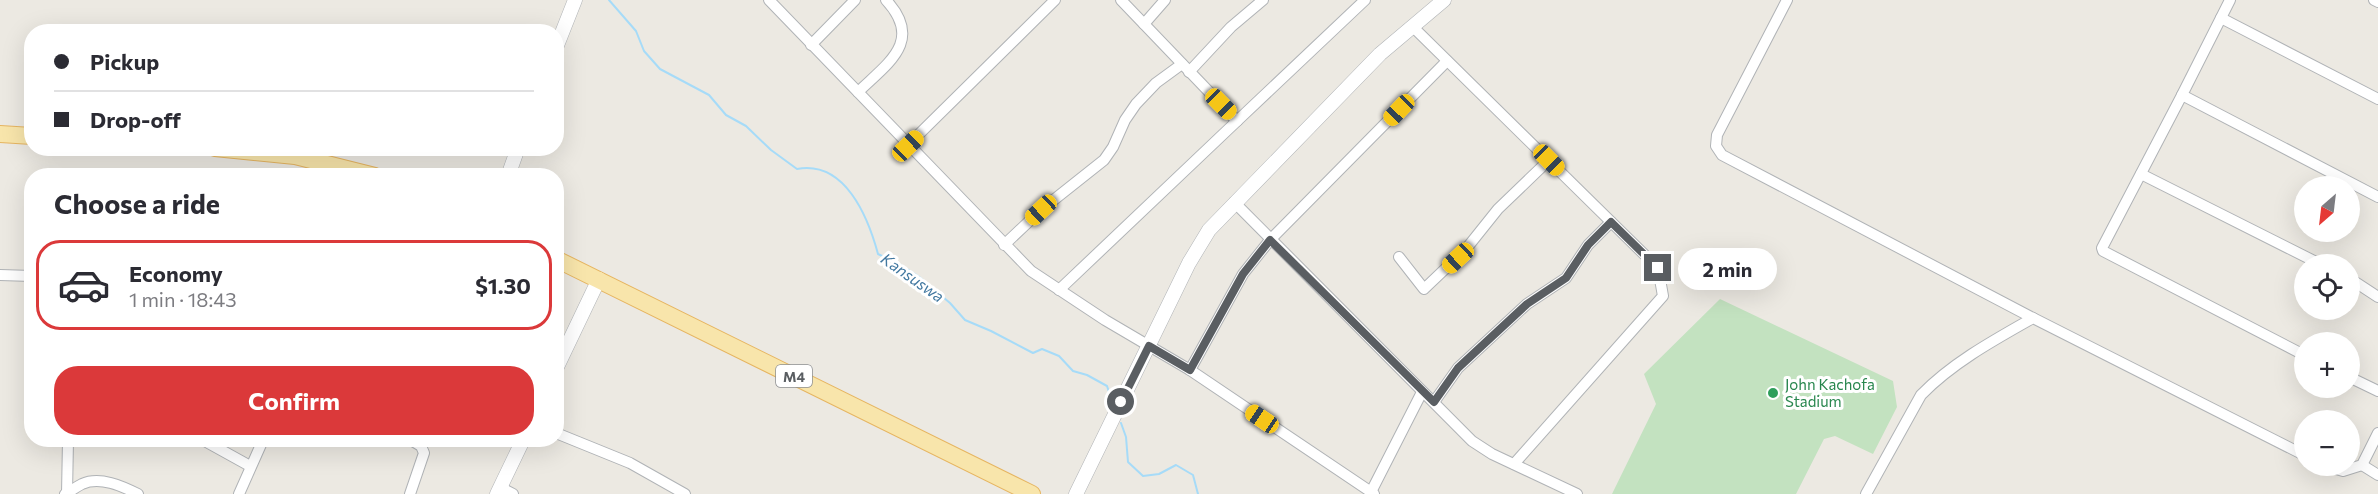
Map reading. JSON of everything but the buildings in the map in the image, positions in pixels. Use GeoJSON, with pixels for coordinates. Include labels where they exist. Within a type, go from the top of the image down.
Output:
{"type":"FeatureCollection","features":[{"type":"Feature","properties":{"kind":"main road"},"geometry":{"type":"LineString","coordinates":[[0,134],[24,136]]}},
{"type":"Feature","properties":{"kind":"main road"},"geometry":{"type":"LineString","coordinates":[[295,156],[343,168]]}},
{"type":"Feature","properties":{"kind":"main road","name":"M4"},"geometry":{"type":"LineString","coordinates":[[564,263],[1010,489],[1032,494]]}},
{"type":"Feature","properties":{"kind":"street"},"geometry":{"type":"LineString","coordinates":[[564,28],[575,0]]}},
{"type":"Feature","properties":{"kind":"street"},"geometry":{"type":"LineString","coordinates":[[769,0],[1031,271],[1190,370],[1372,493],[1422,392]]}},
{"type":"Feature","properties":{"kind":"street"},"geometry":{"type":"LineString","coordinates":[[811,45],[855,0]]}},
{"type":"Feature","properties":{"kind":"street"},"geometry":{"type":"LineString","coordinates":[[858,92],[886,65],[902,44],[904,35],[902,22],[886,0]]}},
{"type":"Feature","properties":{"kind":"street"},"geometry":{"type":"LineString","coordinates":[[908,146],[1055,0]]}},
{"type":"Feature","properties":{"kind":"street"},"geometry":{"type":"LineString","coordinates":[[1121,0],[1238,121]]}},
{"type":"Feature","properties":{"kind":"street"},"geometry":{"type":"LineString","coordinates":[[1144,24],[1165,0]]}},
{"type":"Feature","properties":{"kind":"street"},"geometry":{"type":"LineString","coordinates":[[1004,245],[1041,210],[1104,160],[1113,147],[1125,120],[1136,104],[1156,83],[1186,68],[1263,0]]}},
{"type":"Feature","properties":{"kind":"street"},"geometry":{"type":"LineString","coordinates":[[1059,290],[1365,0]]}},
{"type":"Feature","properties":{"kind":"street"},"geometry":{"type":"LineString","coordinates":[[1076,494],[1199,245],[1209,230],[1380,54],[1444,0]]}},
{"type":"Feature","properties":{"kind":"street"},"geometry":{"type":"LineString","coordinates":[[1787,0],[1717,135],[1716,146],[1722,155],[2033,318],[2294,450]]}},
{"type":"Feature","properties":{"kind":"street"},"geometry":{"type":"LineString","coordinates":[[2230,0],[2102,248],[2103,251],[2294,350]]}},
{"type":"Feature","properties":{"kind":"street"},"geometry":{"type":"LineString","coordinates":[[2222,18],[2378,99]]}},
{"type":"Feature","properties":{"kind":"street"},"geometry":{"type":"LineString","coordinates":[[1412,26],[1658,268],[1663,296],[1514,464]]}},
{"type":"Feature","properties":{"kind":"street"},"geometry":{"type":"LineString","coordinates":[[1190,370],[1243,274],[1270,240],[1447,61]]}},
{"type":"Feature","properties":{"kind":"street"},"geometry":{"type":"LineString","coordinates":[[2182,95],[2378,197]]}},
{"type":"Feature","properties":{"kind":"street"},"geometry":{"type":"LineString","coordinates":[[1399,257],[1424,289],[1466,249],[1498,208],[1549,160]]}},
{"type":"Feature","properties":{"kind":"street"},"geometry":{"type":"LineString","coordinates":[[2141,174],[2300,254]]}},
{"type":"Feature","properties":{"kind":"street"},"geometry":{"type":"LineString","coordinates":[[1234,202],[1477,445],[1577,494]]}},
{"type":"Feature","properties":{"kind":"street"},"geometry":{"type":"LineString","coordinates":[[1434,402],[1458,368],[1527,304],[1566,278],[1588,245],[1611,222]]}},
{"type":"Feature","properties":{"kind":"street"},"geometry":{"type":"LineString","coordinates":[[0,275],[24,276]]}},
{"type":"Feature","properties":{"kind":"street"},"geometry":{"type":"LineString","coordinates":[[564,352],[599,279]]}},
{"type":"Feature","properties":{"kind":"street"},"geometry":{"type":"LineString","coordinates":[[2360,285],[2378,297]]}},
{"type":"Feature","properties":{"kind":"street"},"geometry":{"type":"LineString","coordinates":[[1866,494],[1921,395],[1990,342],[2033,318]]}},
{"type":"Feature","properties":{"kind":"street"},"geometry":{"type":"LineString","coordinates":[[2360,382],[2378,391]]}},
{"type":"Feature","properties":{"kind":"street"},"geometry":{"type":"LineString","coordinates":[[2378,433],[2362,465],[2378,475]]}},
{"type":"Feature","properties":{"kind":"street"},"geometry":{"type":"LineString","coordinates":[[564,437],[630,463],[685,494]]}},
{"type":"Feature","properties":{"kind":"street"},"geometry":{"type":"LineString","coordinates":[[67,494],[68,447]]}},
{"type":"Feature","properties":{"kind":"street"},"geometry":{"type":"LineString","coordinates":[[216,447],[250,466]]}},
{"type":"Feature","properties":{"kind":"street"},"geometry":{"type":"LineString","coordinates":[[239,494],[260,447]]}},
{"type":"Feature","properties":{"kind":"street"},"geometry":{"type":"LineString","coordinates":[[410,494],[424,453],[421,447]]}},
{"type":"Feature","properties":{"kind":"street"},"geometry":{"type":"LineString","coordinates":[[513,494],[499,490],[520,447]]}},
{"type":"Feature","properties":{"kind":"street"},"geometry":{"type":"LineString","coordinates":[[67,494],[83,484],[94,481],[105,482],[138,494]]}},
{"type":"Feature","properties":{"kind":"green space","name":"John Kachofa Stadium"},"geometry":{"type":"Polygon","coordinates":[[[1720,299],[1893,381],[1897,407],[1873,454],[1835,436],[1824,439],[1796,494],[1612,494],[1656,404],[1644,374],[1720,299]]]}},
{"type":"Feature","properties":{"kind":"waterway","name":"Kansuswa"},"geometry":{"type":"LineString","coordinates":[[609,0],[636,31],[644,51],[660,69],[709,95],[726,115],[746,126],[771,150],[797,169],[814,169],[828,173],[841,182],[861,208],[878,254],[918,276],[950,303],[965,320],[1033,353],[1042,349],[1059,356],[1073,371],[1087,375],[1107,386],[1113,404]]}},
{"type":"Feature","properties":{"kind":"waterway","name":"Kansuswa"},"geometry":{"type":"LineString","coordinates":[[1121,423],[1126,437],[1128,462],[1143,476],[1159,474],[1176,465],[1193,475],[1198,494]]}},
{"type":"Feature","properties":{"kind":"place","name":"John Kachofa Stadium"},"geometry":{"type":"Point","coordinates":[1773,393]}},
{"type":"Feature","properties":{"kind":"route"},"geometry":{"type":"LineString","coordinates":[[1121,402],[1149,346],[1190,370],[1243,274],[1270,240],[1434,402],[1458,368],[1527,304],[1566,278],[1588,245],[1611,222],[1658,268]]}}]}
